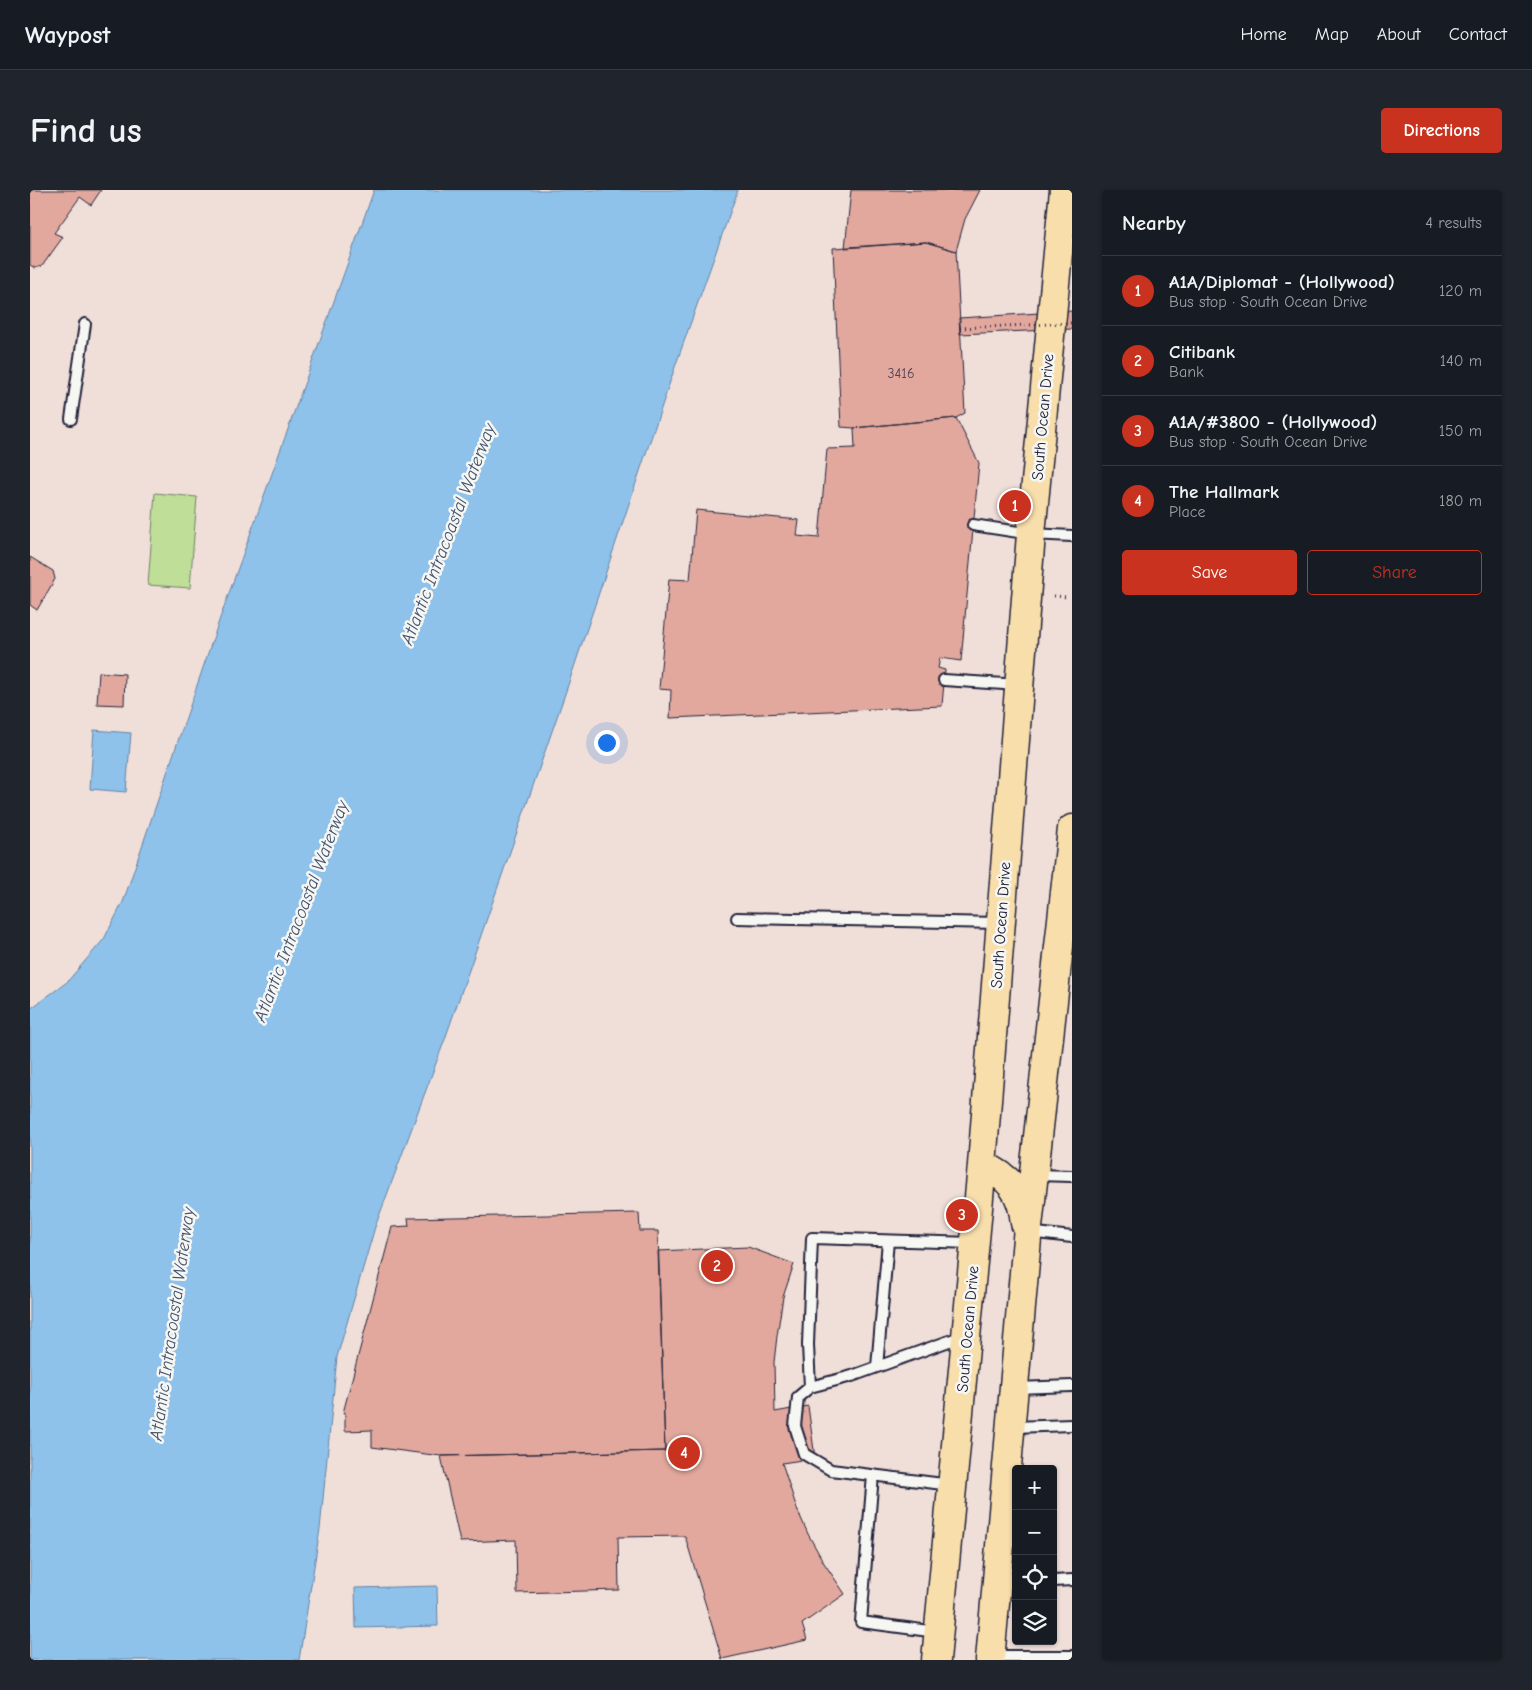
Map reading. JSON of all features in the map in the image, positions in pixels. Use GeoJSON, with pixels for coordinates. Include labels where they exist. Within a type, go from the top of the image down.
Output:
{"type":"FeatureCollection","features":[{"type":"Feature","properties":{"kind":"main road","name":"South Ocean Drive"},"geometry":{"type":"LineString","coordinates":[[936,1660],[982,1165],[1031,534],[1064,190]]}},
{"type":"Feature","properties":{"kind":"main road"},"geometry":{"type":"LineString","coordinates":[[991,1658],[1006,1583],[1011,1427],[1027,1238],[1067,922],[1072,829]]}},
{"type":"Feature","properties":{"kind":"main road"},"geometry":{"type":"LineString","coordinates":[[982,1165],[1002,1176],[1018,1196],[1023,1207],[1027,1238]]}},
{"type":"Feature","properties":{"kind":"lane"},"geometry":{"type":"LineString","coordinates":[[71,419],[85,324]]}},
{"type":"Feature","properties":{"kind":"lane"},"geometry":{"type":"LineString","coordinates":[[973,525],[1031,534],[1072,536]]}},
{"type":"Feature","properties":{"kind":"lane"},"geometry":{"type":"LineString","coordinates":[[944,680],[1020,685]]}},
{"type":"Feature","properties":{"kind":"lane"},"geometry":{"type":"LineString","coordinates":[[737,918],[1001,923]]}},
{"type":"Feature","properties":{"kind":"lane"},"geometry":{"type":"LineString","coordinates":[[1034,1175],[1072,1176]]}},
{"type":"Feature","properties":{"kind":"lane"},"geometry":{"type":"LineString","coordinates":[[1027,1238],[1072,1237]]}},
{"type":"Feature","properties":{"kind":"lane"},"geometry":{"type":"LineString","coordinates":[[810,1387],[808,1345],[812,1238],[975,1243]]}},
{"type":"Feature","properties":{"kind":"lane"},"geometry":{"type":"LineString","coordinates":[[877,1366],[888,1241]]}},
{"type":"Feature","properties":{"kind":"lane"},"geometry":{"type":"LineString","coordinates":[[952,1486],[831,1470],[804,1454],[795,1426],[798,1397],[810,1387],[852,1376],[966,1335]]}},
{"type":"Feature","properties":{"kind":"lane"},"geometry":{"type":"LineString","coordinates":[[1014,1388],[1072,1386]]}},
{"type":"Feature","properties":{"kind":"lane"},"geometry":{"type":"LineString","coordinates":[[1011,1427],[1072,1425]]}},
{"type":"Feature","properties":{"kind":"lane"},"geometry":{"type":"LineString","coordinates":[[873,1475],[861,1622],[938,1632]]}},
{"type":"Feature","properties":{"kind":"lane"},"geometry":{"type":"LineString","coordinates":[[1057,1581],[1072,1580]]}},
{"type":"Feature","properties":{"kind":"lane"},"geometry":{"type":"LineString","coordinates":[[991,1658],[1058,1658],[1072,1656]]}},
{"type":"Feature","properties":{"kind":"path"},"geometry":{"type":"LineString","coordinates":[[960,328],[1072,323]]}},
{"type":"Feature","properties":{"kind":"path"},"geometry":{"type":"LineString","coordinates":[[1048,596],[1068,597]]}},
{"type":"Feature","properties":{"kind":"green space"},"geometry":{"type":"Polygon","coordinates":[[[155,493],[197,497],[190,588],[148,585],[155,493]]]}},
{"type":"Feature","properties":{"kind":"water","name":"Atlantic Intracoastal Waterway"},"geometry":{"type":"Polygon","coordinates":[[[374,190],[738,190],[676,364],[566,691],[445,1039],[375,1227],[337,1357],[320,1529],[299,1660],[30,1660],[30,1009],[67,982],[104,939],[123,902],[219,621],[374,190]]]}},
{"type":"Feature","properties":{"kind":"water"},"geometry":{"type":"Polygon","coordinates":[[[94,730],[131,733],[126,792],[90,789],[94,730]]]}},
{"type":"Feature","properties":{"kind":"water"},"geometry":{"type":"Polygon","coordinates":[[[437,1586],[438,1626],[356,1628],[355,1588],[437,1586]]]}},
{"type":"Feature","properties":{"kind":"building"},"geometry":{"type":"Polygon","coordinates":[[[30,190],[101,190],[91,205],[80,197],[54,233],[63,237],[42,266],[35,268],[30,265],[30,190]]]}},
{"type":"Feature","properties":{"kind":"building"},"geometry":{"type":"Polygon","coordinates":[[[851,190],[980,190],[965,219],[956,251],[926,242],[845,248],[851,190]]]}},
{"type":"Feature","properties":{"kind":"building"},"geometry":{"type":"Polygon","coordinates":[[[926,242],[956,251],[965,413],[956,418],[854,428],[841,427],[833,248],[926,242]]]}},
{"type":"Feature","properties":{"kind":"building"},"geometry":{"type":"Polygon","coordinates":[[[1072,311],[1072,329],[960,334],[959,318],[1072,311]]]}},
{"type":"Feature","properties":{"kind":"building"},"geometry":{"type":"Polygon","coordinates":[[[956,418],[979,463],[961,661],[940,658],[938,668],[945,670],[942,706],[670,718],[671,690],[659,689],[669,579],[690,580],[696,510],[799,520],[797,536],[819,538],[827,449],[855,448],[854,428],[956,418]]]}},
{"type":"Feature","properties":{"kind":"building"},"geometry":{"type":"Polygon","coordinates":[[[30,557],[53,571],[55,579],[37,610],[30,605],[30,557]]]}},
{"type":"Feature","properties":{"kind":"building"},"geometry":{"type":"Polygon","coordinates":[[[99,672],[125,674],[124,705],[97,704],[99,672]]]}},
{"type":"Feature","properties":{"kind":"building"},"geometry":{"type":"Polygon","coordinates":[[[639,1213],[640,1231],[658,1231],[665,1451],[441,1456],[372,1447],[372,1430],[345,1431],[345,1412],[343,1413],[392,1227],[409,1226],[408,1218],[639,1213]]]}},
{"type":"Feature","properties":{"kind":"building"},"geometry":{"type":"Polygon","coordinates":[[[748,1247],[794,1264],[783,1297],[777,1336],[774,1362],[775,1412],[808,1406],[815,1458],[782,1463],[797,1509],[808,1534],[824,1563],[845,1594],[802,1624],[807,1640],[722,1659],[685,1536],[618,1537],[619,1590],[517,1593],[516,1540],[460,1542],[441,1456],[665,1451],[658,1251],[748,1247]]]}},
{"type":"Feature","properties":{"kind":"place","name":"A1A/Diplomat - (Hollywood)"},"geometry":{"type":"Point","coordinates":[1015,506]}},
{"type":"Feature","properties":{"kind":"place","name":"A1A/#3800 - (Hollywood)"},"geometry":{"type":"Point","coordinates":[962,1215]}},
{"type":"Feature","properties":{"kind":"place","name":"Citibank"},"geometry":{"type":"Point","coordinates":[717,1266]}},
{"type":"Feature","properties":{"kind":"place","name":"The Hallmark"},"geometry":{"type":"Point","coordinates":[684,1453]}}]}
